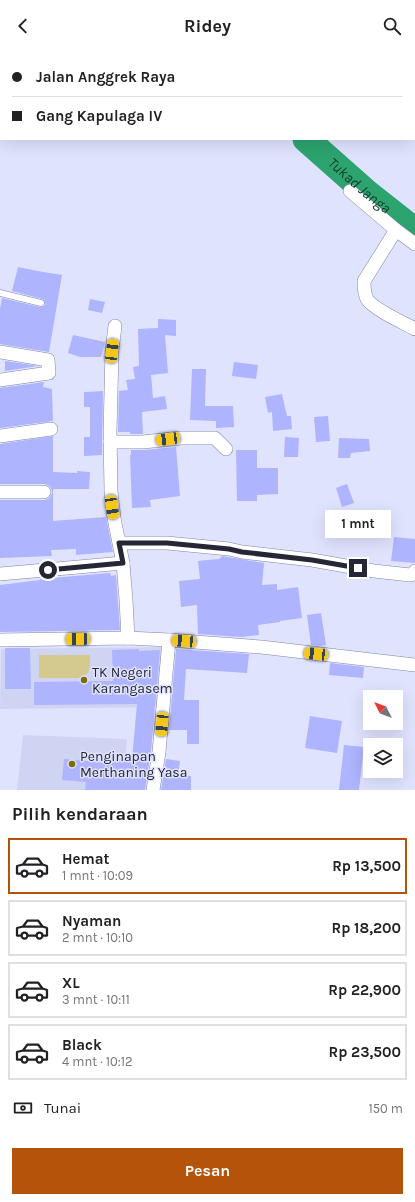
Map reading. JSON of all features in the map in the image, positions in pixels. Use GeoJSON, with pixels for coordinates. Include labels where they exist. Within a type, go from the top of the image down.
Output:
{"type":"FeatureCollection","features":[{"type":"Feature","properties":{"kind":"street"},"geometry":{"type":"LineString","coordinates":[[350,191],[415,244]]}},
{"type":"Feature","properties":{"kind":"street"},"geometry":{"type":"LineString","coordinates":[[396,230],[364,281],[364,290],[368,301],[376,308],[415,329]]}},
{"type":"Feature","properties":{"kind":"street"},"geometry":{"type":"LineString","coordinates":[[115,326],[112,351],[110,442],[112,507],[123,563],[128,638]]}},
{"type":"Feature","properties":{"kind":"street"},"geometry":{"type":"LineString","coordinates":[[0,352],[48,360],[49,373],[0,380]]}},
{"type":"Feature","properties":{"kind":"street"},"geometry":{"type":"LineString","coordinates":[[0,436],[51,429]]}},
{"type":"Feature","properties":{"kind":"street"},"geometry":{"type":"LineString","coordinates":[[110,442],[143,442],[181,438],[216,438],[226,449]]}},
{"type":"Feature","properties":{"kind":"street"},"geometry":{"type":"LineString","coordinates":[[0,492],[44,492]]}},
{"type":"Feature","properties":{"kind":"street"},"geometry":{"type":"LineString","coordinates":[[119,543],[167,543],[229,549],[242,552],[312,560],[374,571],[410,575],[414,574],[415,571]]}},
{"type":"Feature","properties":{"kind":"street"},"geometry":{"type":"LineString","coordinates":[[0,574],[123,563]]}},
{"type":"Feature","properties":{"kind":"street"},"geometry":{"type":"LineString","coordinates":[[0,640],[128,638],[170,640],[261,647],[415,665]]}},
{"type":"Feature","properties":{"kind":"street"},"geometry":{"type":"LineString","coordinates":[[153,790],[159,752],[170,640]]}},
{"type":"Feature","properties":{"kind":"lane"},"geometry":{"type":"LineString","coordinates":[[0,293],[41,303]]}},
{"type":"Feature","properties":{"kind":"shaded area","name":"TK Negeri Karangasem"},"geometry":{"type":"Polygon","coordinates":[[[163,647],[167,707],[0,709],[1,649],[163,647]]]}},
{"type":"Feature","properties":{"kind":"shaded area"},"geometry":{"type":"Polygon","coordinates":[[[39,655],[90,655],[90,668],[82,678],[39,678],[39,655]]]}},
{"type":"Feature","properties":{"kind":"shaded area","name":"Penginapan Merthaning Yasa"},"geometry":{"type":"Polygon","coordinates":[[[23,735],[127,739],[123,790],[17,790],[23,735]]]}},
{"type":"Feature","properties":{"kind":"building"},"geometry":{"type":"Polygon","coordinates":[[[18,267],[62,275],[49,352],[0,344],[0,309],[2,298],[40,307],[44,306],[45,304],[44,300],[42,299],[12,291],[18,267]]]}},
{"type":"Feature","properties":{"kind":"building"},"geometry":{"type":"Polygon","coordinates":[[[90,299],[105,302],[102,313],[88,310],[90,299]]]}},
{"type":"Feature","properties":{"kind":"building"},"geometry":{"type":"Polygon","coordinates":[[[158,319],[176,320],[176,336],[165,335],[168,373],[151,375],[153,398],[165,396],[167,409],[142,412],[143,434],[118,432],[119,391],[128,390],[126,380],[135,379],[133,367],[139,366],[138,329],[158,328],[158,319]]]}},
{"type":"Feature","properties":{"kind":"building"},"geometry":{"type":"Polygon","coordinates":[[[73,335],[105,342],[101,357],[80,357],[68,353],[73,335]]]}},
{"type":"Feature","properties":{"kind":"building"},"geometry":{"type":"Polygon","coordinates":[[[5,361],[38,366],[5,371],[5,361]]]}},
{"type":"Feature","properties":{"kind":"building"},"geometry":{"type":"Polygon","coordinates":[[[234,362],[258,365],[256,379],[232,376],[234,362]]]}},
{"type":"Feature","properties":{"kind":"building"},"geometry":{"type":"Polygon","coordinates":[[[192,369],[206,369],[205,406],[233,406],[234,427],[216,428],[216,421],[190,420],[192,369]]]}},
{"type":"Feature","properties":{"kind":"building"},"geometry":{"type":"Polygon","coordinates":[[[44,382],[43,387],[52,389],[53,421],[0,428],[0,388],[44,382]]]}},
{"type":"Feature","properties":{"kind":"building"},"geometry":{"type":"Polygon","coordinates":[[[103,391],[102,455],[84,456],[84,437],[90,437],[90,407],[84,407],[84,392],[103,391]]]}},
{"type":"Feature","properties":{"kind":"building"},"geometry":{"type":"Polygon","coordinates":[[[282,394],[287,416],[291,416],[292,429],[273,431],[272,412],[268,413],[265,397],[282,394]]]}},
{"type":"Feature","properties":{"kind":"building"},"geometry":{"type":"Polygon","coordinates":[[[328,416],[330,441],[316,442],[314,417],[328,416]]]}},
{"type":"Feature","properties":{"kind":"building"},"geometry":{"type":"Polygon","coordinates":[[[53,436],[53,472],[90,472],[89,489],[53,489],[53,521],[106,517],[113,552],[76,555],[76,549],[51,550],[52,556],[0,558],[0,500],[44,500],[51,496],[52,492],[48,485],[44,484],[0,484],[0,444],[53,436]]]}},
{"type":"Feature","properties":{"kind":"building"},"geometry":{"type":"Polygon","coordinates":[[[285,437],[299,438],[298,457],[284,457],[285,437]]]}},
{"type":"Feature","properties":{"kind":"building"},"geometry":{"type":"Polygon","coordinates":[[[339,438],[369,439],[370,451],[351,453],[350,458],[338,458],[339,438]]]}},
{"type":"Feature","properties":{"kind":"building"},"geometry":{"type":"Polygon","coordinates":[[[176,447],[180,496],[150,500],[151,507],[132,508],[131,450],[176,447]]]}},
{"type":"Feature","properties":{"kind":"building"},"geometry":{"type":"Polygon","coordinates":[[[236,450],[257,450],[257,468],[278,468],[278,494],[257,495],[257,501],[237,501],[236,450]]]}},
{"type":"Feature","properties":{"kind":"building"},"geometry":{"type":"Polygon","coordinates":[[[347,484],[354,503],[342,507],[336,488],[347,484]]]}},
{"type":"Feature","properties":{"kind":"building"},"geometry":{"type":"Polygon","coordinates":[[[394,537],[415,539],[415,563],[391,561],[394,537]]]}},
{"type":"Feature","properties":{"kind":"building"},"geometry":{"type":"Polygon","coordinates":[[[222,556],[264,563],[262,585],[277,584],[277,590],[298,587],[302,618],[258,625],[259,635],[241,637],[198,634],[197,605],[181,607],[179,581],[200,579],[198,561],[219,559],[222,556]]]}},
{"type":"Feature","properties":{"kind":"building"},"geometry":{"type":"Polygon","coordinates":[[[110,573],[111,576],[116,575],[120,630],[0,632],[0,585],[40,579],[110,573]]]}},
{"type":"Feature","properties":{"kind":"building"},"geometry":{"type":"Polygon","coordinates":[[[321,613],[326,645],[311,645],[307,615],[321,613]]]}},
{"type":"Feature","properties":{"kind":"building"},"geometry":{"type":"Polygon","coordinates":[[[5,648],[30,648],[31,689],[5,689],[5,648]]]}},
{"type":"Feature","properties":{"kind":"building"},"geometry":{"type":"Polygon","coordinates":[[[139,649],[139,651],[160,650],[151,751],[145,790],[85,790],[86,782],[62,780],[64,759],[107,763],[108,759],[132,760],[137,704],[34,705],[34,682],[113,681],[112,650],[139,649]]]}},
{"type":"Feature","properties":{"kind":"building"},"geometry":{"type":"Polygon","coordinates":[[[176,649],[249,654],[247,673],[186,669],[184,700],[199,700],[199,744],[187,744],[187,730],[169,730],[176,649]]]}},
{"type":"Feature","properties":{"kind":"building"},"geometry":{"type":"Polygon","coordinates":[[[330,663],[364,667],[363,678],[329,675],[330,663]]]}},
{"type":"Feature","properties":{"kind":"building"},"geometry":{"type":"Polygon","coordinates":[[[310,716],[342,721],[337,753],[305,748],[310,716]]]}},
{"type":"Feature","properties":{"kind":"building"},"geometry":{"type":"Polygon","coordinates":[[[344,745],[363,747],[359,790],[339,790],[344,745]]]}},
{"type":"Feature","properties":{"kind":"building"},"geometry":{"type":"Polygon","coordinates":[[[166,759],[180,761],[178,776],[191,776],[191,790],[161,790],[166,759]]]}},
{"type":"Feature","properties":{"kind":"waterway","name":"Tukad Janga"},"geometry":{"type":"LineString","coordinates":[[307,140],[367,193],[415,231]]}},
{"type":"Feature","properties":{"kind":"place","name":"TK Negeri Karangasem"},"geometry":{"type":"Point","coordinates":[84,680]}},
{"type":"Feature","properties":{"kind":"place","name":"Penginapan Merthaning Yasa"},"geometry":{"type":"Point","coordinates":[72,764]}},
{"type":"Feature","properties":{"kind":"route"},"geometry":{"type":"LineString","coordinates":[[48,570],[123,563],[119,543],[167,543],[229,549],[242,552],[312,560],[358,568]]}}]}
